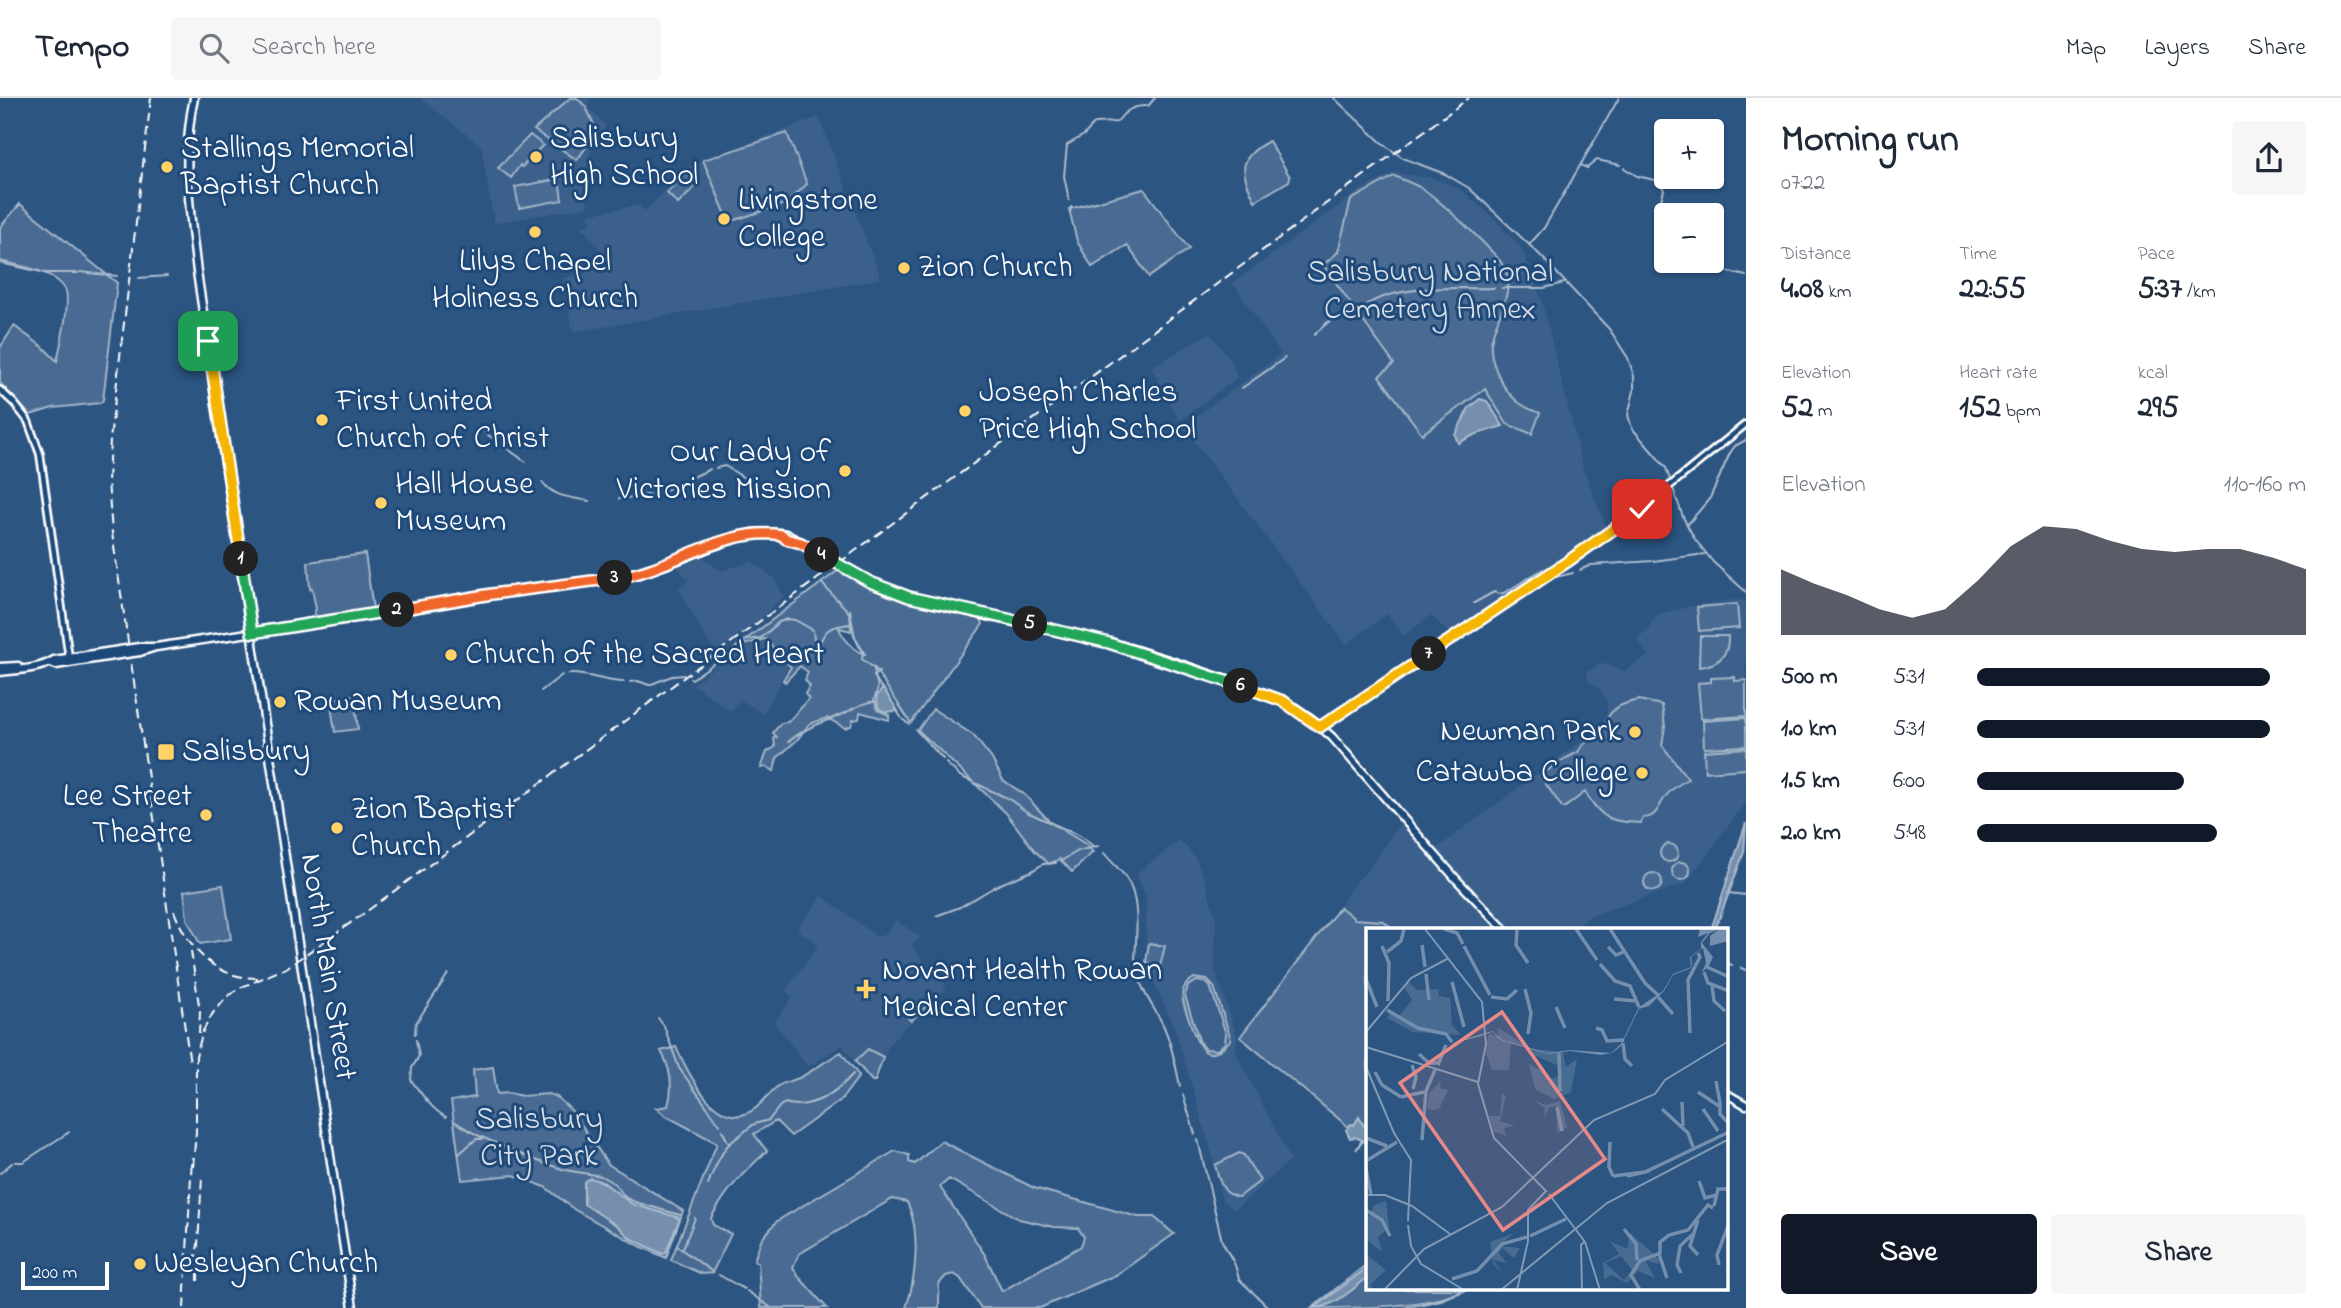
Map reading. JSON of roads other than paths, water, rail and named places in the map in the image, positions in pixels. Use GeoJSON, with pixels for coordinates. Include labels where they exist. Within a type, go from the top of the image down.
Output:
{"type":"FeatureCollection","features":[{"type":"Feature","properties":{"kind":"main road","name":"North Main Street"},"geometry":{"type":"LineString","coordinates":[[194,98],[189,124],[187,167],[197,272],[353,1308]]}},
{"type":"Feature","properties":{"kind":"main road"},"geometry":{"type":"LineString","coordinates":[[0,390],[28,421],[42,461],[70,661]]}},
{"type":"Feature","properties":{"kind":"main road"},"geometry":{"type":"LineString","coordinates":[[1320,727],[1609,533],[1746,424]]}},
{"type":"Feature","properties":{"kind":"main road"},"geometry":{"type":"LineString","coordinates":[[0,670],[492,594],[625,577],[744,535],[782,535],[890,591],[1109,643],[1164,659],[1283,701],[1320,727],[1501,928]]}},
{"type":"Feature","properties":{"kind":"main road"},"geometry":{"type":"LineString","coordinates":[[1728,1095],[1746,1105]]}},
{"type":"Feature","properties":{"kind":"waterway"},"geometry":{"type":"LineString","coordinates":[[1069,200],[1064,176],[1067,145],[1084,135],[1095,123],[1117,122],[1130,110],[1148,106],[1155,98]]}},
{"type":"Feature","properties":{"kind":"waterway"},"geometry":{"type":"LineString","coordinates":[[1334,98],[1383,144],[1403,158],[1445,174],[1469,188],[1539,254],[1610,330],[1628,358],[1634,376],[1634,391],[1628,415],[1632,428],[1666,468],[1683,517],[1694,538],[1713,562],[1746,592]]}},
{"type":"Feature","properties":{"kind":"waterway"},"geometry":{"type":"LineString","coordinates":[[1529,245],[1544,228],[1619,98]]}},
{"type":"Feature","properties":{"kind":"waterway"},"geometry":{"type":"LineString","coordinates":[[1581,165],[1587,168],[1597,160],[1620,165]]}},
{"type":"Feature","properties":{"kind":"waterway"},"geometry":{"type":"LineString","coordinates":[[1624,168],[1637,176],[1659,181],[1664,190],[1660,203]]}},
{"type":"Feature","properties":{"kind":"waterway"},"geometry":{"type":"LineString","coordinates":[[1070,213],[1071,207]]}},
{"type":"Feature","properties":{"kind":"waterway"},"geometry":{"type":"LineString","coordinates":[[0,263],[46,273],[78,273]]}},
{"type":"Feature","properties":{"kind":"waterway"},"geometry":{"type":"LineString","coordinates":[[1724,271],[1746,276]]}},
{"type":"Feature","properties":{"kind":"waterway"},"geometry":{"type":"LineString","coordinates":[[80,272],[117,276]]}},
{"type":"Feature","properties":{"kind":"waterway"},"geometry":{"type":"LineString","coordinates":[[139,278],[167,276]]}},
{"type":"Feature","properties":{"kind":"waterway"},"geometry":{"type":"LineString","coordinates":[[1502,288],[1544,288],[1564,283]]}},
{"type":"Feature","properties":{"kind":"waterway"},"geometry":{"type":"LineString","coordinates":[[1367,304],[1412,290],[1494,288]]}},
{"type":"Feature","properties":{"kind":"waterway"},"geometry":{"type":"LineString","coordinates":[[1314,335],[1328,322],[1360,308]]}},
{"type":"Feature","properties":{"kind":"waterway"},"geometry":{"type":"LineString","coordinates":[[1242,388],[1285,358]]}},
{"type":"Feature","properties":{"kind":"waterway"},"geometry":{"type":"LineString","coordinates":[[484,432],[526,462]]}},
{"type":"Feature","properties":{"kind":"waterway"},"geometry":{"type":"LineString","coordinates":[[1688,524],[1710,498],[1730,453],[1735,446],[1746,440]]}},
{"type":"Feature","properties":{"kind":"waterway"},"geometry":{"type":"LineString","coordinates":[[716,468],[725,466],[754,484],[773,486]]}},
{"type":"Feature","properties":{"kind":"waterway"},"geometry":{"type":"LineString","coordinates":[[659,493],[710,469]]}},
{"type":"Feature","properties":{"kind":"waterway"},"geometry":{"type":"LineString","coordinates":[[542,482],[558,494],[589,501]]}},
{"type":"Feature","properties":{"kind":"waterway"},"geometry":{"type":"LineString","coordinates":[[619,499],[655,494]]}},
{"type":"Feature","properties":{"kind":"waterway"},"geometry":{"type":"LineString","coordinates":[[1580,570],[1591,565],[1705,554]]}},
{"type":"Feature","properties":{"kind":"waterway"},"geometry":{"type":"LineString","coordinates":[[1474,603],[1494,592],[1506,592],[1543,569]]}},
{"type":"Feature","properties":{"kind":"waterway"},"geometry":{"type":"LineString","coordinates":[[1556,577],[1573,573]]}},
{"type":"Feature","properties":{"kind":"waterway"},"geometry":{"type":"LineString","coordinates":[[822,583],[849,613],[855,638],[863,651],[862,659],[879,672],[874,676],[883,690]]}},
{"type":"Feature","properties":{"kind":"waterway"},"geometry":{"type":"LineString","coordinates":[[690,678],[747,640],[761,638],[779,622],[787,619],[795,620],[813,630],[814,639],[819,646],[827,631],[850,624]]}},
{"type":"Feature","properties":{"kind":"waterway"},"geometry":{"type":"LineString","coordinates":[[569,674],[624,682]]}},
{"type":"Feature","properties":{"kind":"waterway"},"geometry":{"type":"LineString","coordinates":[[541,691],[562,675]]}},
{"type":"Feature","properties":{"kind":"waterway"},"geometry":{"type":"LineString","coordinates":[[630,682],[638,681],[649,685],[672,676],[684,675]]}},
{"type":"Feature","properties":{"kind":"waterway"},"geometry":{"type":"LineString","coordinates":[[788,742],[815,725],[860,705],[877,701]]}},
{"type":"Feature","properties":{"kind":"waterway"},"geometry":{"type":"LineString","coordinates":[[896,709],[909,724]]}},
{"type":"Feature","properties":{"kind":"waterway"},"geometry":{"type":"LineString","coordinates":[[916,730],[943,759]]}},
{"type":"Feature","properties":{"kind":"waterway"},"geometry":{"type":"LineString","coordinates":[[946,763],[960,776],[1009,799],[1027,812],[1080,836],[1093,846]]}},
{"type":"Feature","properties":{"kind":"waterway"},"geometry":{"type":"LineString","coordinates":[[1061,861],[1078,851],[1098,846]]}},
{"type":"Feature","properties":{"kind":"waterway"},"geometry":{"type":"LineString","coordinates":[[1104,853],[1126,878],[1134,896],[1135,960]]}},
{"type":"Feature","properties":{"kind":"waterway"},"geometry":{"type":"LineString","coordinates":[[936,916],[960,907],[1043,864],[1056,863]]}},
{"type":"Feature","properties":{"kind":"waterway"},"geometry":{"type":"LineString","coordinates":[[1728,893],[1746,895]]}},
{"type":"Feature","properties":{"kind":"waterway"},"geometry":{"type":"LineString","coordinates":[[1728,963],[1732,965]]}},
{"type":"Feature","properties":{"kind":"waterway"},"geometry":{"type":"LineString","coordinates":[[1137,968],[1145,992],[1167,1034],[1180,1086]]}},
{"type":"Feature","properties":{"kind":"waterway"},"geometry":{"type":"LineString","coordinates":[[1741,968],[1746,970]]}},
{"type":"Feature","properties":{"kind":"waterway"},"geometry":{"type":"LineString","coordinates":[[415,1034],[416,1023],[448,974]]}},
{"type":"Feature","properties":{"kind":"waterway"},"geometry":{"type":"LineString","coordinates":[[658,1018],[664,1026],[679,1068],[720,1125]]}},
{"type":"Feature","properties":{"kind":"waterway"},"geometry":{"type":"LineString","coordinates":[[416,1040],[419,1056],[412,1068],[411,1080],[431,1105],[446,1117]]}},
{"type":"Feature","properties":{"kind":"waterway"},"geometry":{"type":"LineString","coordinates":[[729,1144],[754,1124],[769,1120],[785,1103],[795,1105],[814,1102],[831,1093],[853,1074]]}},
{"type":"Feature","properties":{"kind":"waterway"},"geometry":{"type":"LineString","coordinates":[[1183,1095],[1195,1134]]}},
{"type":"Feature","properties":{"kind":"waterway"},"geometry":{"type":"LineString","coordinates":[[454,1121],[477,1135],[532,1159],[565,1170],[601,1176],[615,1184],[626,1198],[680,1215]]}},
{"type":"Feature","properties":{"kind":"waterway"},"geometry":{"type":"LineString","coordinates":[[708,1185],[729,1144],[722,1130]]}},
{"type":"Feature","properties":{"kind":"waterway"},"geometry":{"type":"LineString","coordinates":[[15,1162],[23,1162],[69,1132]]}},
{"type":"Feature","properties":{"kind":"waterway"},"geometry":{"type":"LineString","coordinates":[[459,1154],[476,1139],[483,1139]]}},
{"type":"Feature","properties":{"kind":"waterway"},"geometry":{"type":"LineString","coordinates":[[1198,1140],[1222,1241],[1239,1279],[1269,1308]]}},
{"type":"Feature","properties":{"kind":"waterway"},"geometry":{"type":"LineString","coordinates":[[0,1173],[12,1163]]}},
{"type":"Feature","properties":{"kind":"waterway"},"geometry":{"type":"LineString","coordinates":[[683,1248],[695,1218]]}},
{"type":"Feature","properties":{"kind":"waterway"},"geometry":{"type":"LineString","coordinates":[[677,1246],[711,1271]]}},
{"type":"Feature","properties":{"kind":"waterway"},"geometry":{"type":"LineString","coordinates":[[719,1275],[744,1289]]}},
{"type":"Feature","properties":{"kind":"waterway"},"geometry":{"type":"LineString","coordinates":[[1404,1308],[1441,1300],[1462,1290]]}},
{"type":"Feature","properties":{"kind":"waterway"},"geometry":{"type":"LineString","coordinates":[[747,1291],[770,1307]]}},
{"type":"Feature","properties":{"kind":"railway"},"geometry":{"type":"LineString","coordinates":[[151,98],[110,440],[108,481],[112,533],[190,1063]]}},
{"type":"Feature","properties":{"kind":"railway"},"geometry":{"type":"LineString","coordinates":[[193,1167],[196,1056],[203,1031],[213,1013],[228,996],[286,968],[359,917],[1469,98]]}},
{"type":"Feature","properties":{"kind":"railway"},"geometry":{"type":"LineString","coordinates":[[174,911],[187,937],[205,959],[229,973],[258,978]]}},
{"type":"Feature","properties":{"kind":"railway"},"geometry":{"type":"LineString","coordinates":[[191,951],[200,1012],[199,1034]]}},
{"type":"Feature","properties":{"kind":"railway"},"geometry":{"type":"LineString","coordinates":[[184,1308],[192,1157]]}},
{"type":"Feature","properties":{"kind":"railway"},"geometry":{"type":"LineString","coordinates":[[194,1264],[198,1245],[202,1177]]}},
{"type":"Feature","properties":{"kind":"railway"},"geometry":{"type":"LineString","coordinates":[[198,1253],[198,1281]]}},
{"type":"Feature","properties":{"kind":"place","name":"Salisbury High School"},"geometry":{"type":"Point","coordinates":[536,157]}},
{"type":"Feature","properties":{"kind":"place","name":"Stallings Memorial Baptist Church"},"geometry":{"type":"Point","coordinates":[167,167]}},
{"type":"Feature","properties":{"kind":"place","name":"Livingstone College"},"geometry":{"type":"Point","coordinates":[724,219]}},
{"type":"Feature","properties":{"kind":"place","name":"Lilys Chapel Holiness Church"},"geometry":{"type":"Point","coordinates":[535,232]}},
{"type":"Feature","properties":{"kind":"place","name":"Zion Church"},"geometry":{"type":"Point","coordinates":[904,268]}},
{"type":"Feature","properties":{"kind":"place","name":"Joseph Charles Price High School"},"geometry":{"type":"Point","coordinates":[965,411]}},
{"type":"Feature","properties":{"kind":"place","name":"First United Church of Christ"},"geometry":{"type":"Point","coordinates":[322,420]}},
{"type":"Feature","properties":{"kind":"place","name":"Our Lady of Victories Mission"},"geometry":{"type":"Point","coordinates":[845,471]}},
{"type":"Feature","properties":{"kind":"place","name":"Hall House Museum"},"geometry":{"type":"Point","coordinates":[381,503]}},
{"type":"Feature","properties":{"kind":"place","name":"Church of the Sacred Heart"},"geometry":{"type":"Point","coordinates":[451,655]}},
{"type":"Feature","properties":{"kind":"place","name":"Rowan Museum"},"geometry":{"type":"Point","coordinates":[280,702]}},
{"type":"Feature","properties":{"kind":"place","name":"Newman Park"},"geometry":{"type":"Point","coordinates":[1635,732]}},
{"type":"Feature","properties":{"kind":"place","name":"Salisbury"},"geometry":{"type":"Point","coordinates":[166,752]}},
{"type":"Feature","properties":{"kind":"place","name":"Catawba College"},"geometry":{"type":"Point","coordinates":[1642,773]}},
{"type":"Feature","properties":{"kind":"place","name":"Lee Street Theatre"},"geometry":{"type":"Point","coordinates":[206,815]}},
{"type":"Feature","properties":{"kind":"place","name":"Zion Baptist Church"},"geometry":{"type":"Point","coordinates":[337,828]}},
{"type":"Feature","properties":{"kind":"place","name":"Novant Health Rowan Medical Center"},"geometry":{"type":"Point","coordinates":[866,989]}},
{"type":"Feature","properties":{"kind":"place","name":"Wesleyan Church"},"geometry":{"type":"Point","coordinates":[140,1264]}},
{"type":"Feature","properties":{"kind":"park label","name":"Salisbury National Cemetery Annex"},"geometry":{"type":"Point","coordinates":[1430,292]}},
{"type":"Feature","properties":{"kind":"park label","name":"Salisbury City Park"},"geometry":{"type":"Point","coordinates":[539,1138]}}]}
